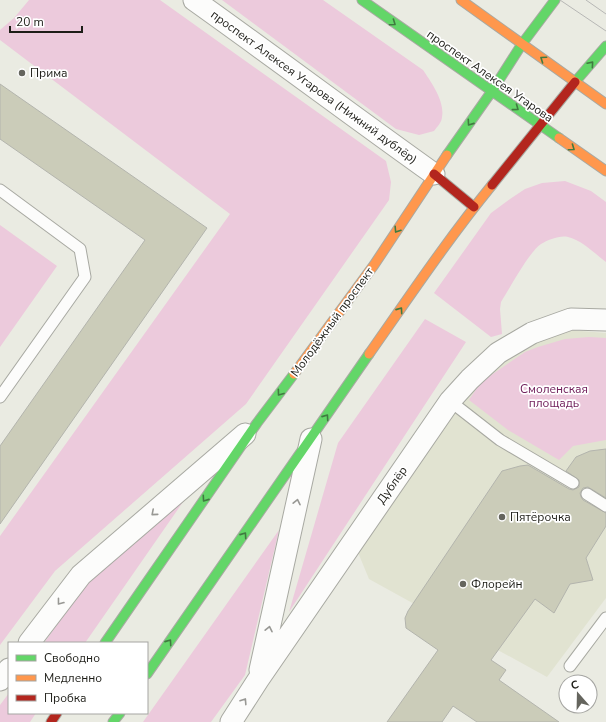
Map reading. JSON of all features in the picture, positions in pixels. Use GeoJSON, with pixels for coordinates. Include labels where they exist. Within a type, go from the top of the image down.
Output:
{"type":"FeatureCollection","features":[{"type":"Feature","properties":{"kind":"main road","name":"проспект Алексея Угарова"},"geometry":{"type":"LineString","coordinates":[[362,0],[606,171]]}},
{"type":"Feature","properties":{"kind":"main road"},"geometry":{"type":"LineString","coordinates":[[461,0],[606,104]]}},
{"type":"Feature","properties":{"kind":"main road","name":"Молодёжный проспект"},"geometry":{"type":"LineString","coordinates":[[106,642],[257,423],[374,264],[492,91],[522,44],[555,0]]}},
{"type":"Feature","properties":{"kind":"main road"},"geometry":{"type":"LineString","coordinates":[[148,673],[413,291],[474,207],[606,46]]}},
{"type":"Feature","properties":{"kind":"main road"},"geometry":{"type":"LineString","coordinates":[[434,174],[474,207]]}},
{"type":"Feature","properties":{"kind":"main road"},"geometry":{"type":"LineString","coordinates":[[113,722],[119,714]]}},
{"type":"Feature","properties":{"kind":"street","name":"проспект Алексея Угарова (Нижний дублёр)"},"geometry":{"type":"LineString","coordinates":[[194,0],[434,174]]}},
{"type":"Feature","properties":{"kind":"street","name":"Дублёр"},"geometry":{"type":"LineString","coordinates":[[231,722],[258,680],[450,402],[470,380],[498,353],[532,333],[571,319],[606,320]]}},
{"type":"Feature","properties":{"kind":"street"},"geometry":{"type":"LineString","coordinates":[[30,642],[81,575],[257,423]]}},
{"type":"Feature","properties":{"kind":"street"},"geometry":{"type":"LineString","coordinates":[[258,680],[311,439]]}},
{"type":"Feature","properties":{"kind":"street"},"geometry":{"type":"LineString","coordinates":[[0,680],[8,669]]}},
{"type":"Feature","properties":{"kind":"lane"},"geometry":{"type":"LineString","coordinates":[[0,190],[80,249],[85,277],[0,397]]}},
{"type":"Feature","properties":{"kind":"lane"},"geometry":{"type":"LineString","coordinates":[[450,402],[500,440],[573,484]]}},
{"type":"Feature","properties":{"kind":"lane"},"geometry":{"type":"LineString","coordinates":[[587,494],[606,506]]}},
{"type":"Feature","properties":{"kind":"lane"},"geometry":{"type":"LineString","coordinates":[[570,666],[606,618]]}},
{"type":"Feature","properties":{"kind":"shaded area"},"geometry":{"type":"Polygon","coordinates":[[[569,330],[606,333],[606,598],[547,677],[369,579],[357,550],[465,393],[512,352],[569,330]]]}},
{"type":"Feature","properties":{"kind":"green space"},"geometry":{"type":"Polygon","coordinates":[[[29,0],[160,0],[386,161],[391,182],[389,200],[246,404],[55,571],[0,645],[0,536],[230,214],[0,40],[0,30],[14,18],[29,0]]]}},
{"type":"Feature","properties":{"kind":"green space"},"geometry":{"type":"Polygon","coordinates":[[[222,0],[323,0],[423,70],[439,98],[442,111],[442,119],[440,123],[434,131],[419,135],[396,129],[222,0]]]}},
{"type":"Feature","properties":{"kind":"green space"},"geometry":{"type":"Polygon","coordinates":[[[565,181],[591,191],[606,202],[606,262],[583,244],[568,237],[558,237],[541,244],[525,262],[501,302],[500,309],[502,334],[491,337],[434,293],[491,213],[525,189],[542,183],[565,181]]]}},
{"type":"Feature","properties":{"kind":"green space"},"geometry":{"type":"Polygon","coordinates":[[[0,225],[57,266],[0,347],[0,225]]]}},
{"type":"Feature","properties":{"kind":"green space"},"geometry":{"type":"Polygon","coordinates":[[[425,319],[466,342],[289,612],[338,443],[425,319]]]}},
{"type":"Feature","properties":{"kind":"green space","name":"Смоленская площадь"},"geometry":{"type":"Polygon","coordinates":[[[589,337],[606,338],[606,440],[573,446],[559,460],[508,430],[469,400],[481,382],[525,352],[565,339],[589,337]]]}},
{"type":"Feature","properties":{"kind":"green space"},"geometry":{"type":"Polygon","coordinates":[[[192,489],[86,642],[45,642],[88,581],[192,489]]]}},
{"type":"Feature","properties":{"kind":"green space"},"geometry":{"type":"Polygon","coordinates":[[[279,530],[245,675],[211,722],[143,722],[279,530]]]}},
{"type":"Feature","properties":{"kind":"green space"},"geometry":{"type":"Polygon","coordinates":[[[8,694],[8,714],[35,714],[30,722],[0,722],[0,705],[8,694]]]}},
{"type":"Feature","properties":{"kind":"building"},"geometry":{"type":"Polygon","coordinates":[[[0,84],[207,228],[0,524],[0,446],[145,240],[0,139],[0,84]]]}},
{"type":"Feature","properties":{"kind":"building"},"geometry":{"type":"Polygon","coordinates":[[[606,449],[606,498],[588,487],[583,488],[580,493],[583,500],[606,513],[606,526],[586,558],[593,580],[570,584],[554,613],[535,599],[491,660],[506,670],[499,680],[559,722],[477,722],[453,706],[442,722],[387,722],[438,650],[406,628],[405,618],[408,611],[502,471],[528,465],[573,490],[579,487],[579,480],[566,471],[576,457],[590,451],[606,449]]]}},
{"type":"Feature","properties":{"kind":"tram line"},"geometry":{"type":"LineString","coordinates":[[560,0],[606,31]]}},
{"type":"Feature","properties":{"kind":"tram line"},"geometry":{"type":"LineString","coordinates":[[586,0],[606,14]]}},
{"type":"Feature","properties":{"kind":"traffic: fast"},"geometry":{"type":"LineString","coordinates":[[362,0],[559,138]]}},
{"type":"Feature","properties":{"kind":"traffic: fast"},"geometry":{"type":"LineString","coordinates":[[522,44],[555,0]]}},
{"type":"Feature","properties":{"kind":"traffic: fast"},"geometry":{"type":"LineString","coordinates":[[447,155],[492,91],[522,44]]}},
{"type":"Feature","properties":{"kind":"traffic: fast"},"geometry":{"type":"LineString","coordinates":[[575,82],[606,46]]}},
{"type":"Feature","properties":{"kind":"traffic: fast"},"geometry":{"type":"LineString","coordinates":[[148,673],[369,354]]}},
{"type":"Feature","properties":{"kind":"traffic: fast"},"geometry":{"type":"LineString","coordinates":[[106,642],[257,423],[294,374]]}},
{"type":"Feature","properties":{"kind":"traffic: fast"},"geometry":{"type":"LineString","coordinates":[[113,722],[119,714]]}},
{"type":"Feature","properties":{"kind":"traffic: slow"},"geometry":{"type":"LineString","coordinates":[[461,0],[606,104]]}},
{"type":"Feature","properties":{"kind":"traffic: slow"},"geometry":{"type":"LineString","coordinates":[[559,138],[606,171]]}},
{"type":"Feature","properties":{"kind":"traffic: slow"},"geometry":{"type":"LineString","coordinates":[[294,374],[374,265],[447,155]]}},
{"type":"Feature","properties":{"kind":"traffic: slow"},"geometry":{"type":"LineString","coordinates":[[369,354],[444,247],[492,185]]}},
{"type":"Feature","properties":{"kind":"traffic: jam"},"geometry":{"type":"LineString","coordinates":[[492,185],[575,82]]}},
{"type":"Feature","properties":{"kind":"traffic: jam"},"geometry":{"type":"LineString","coordinates":[[434,174],[474,207]]}},
{"type":"Feature","properties":{"kind":"traffic: jam"},"geometry":{"type":"LineString","coordinates":[[51,722],[56,714]]}},
{"type":"Feature","properties":{"kind":"place","name":"Прима"},"geometry":{"type":"Point","coordinates":[22,73]}},
{"type":"Feature","properties":{"kind":"place","name":"Пятёрочка"},"geometry":{"type":"Point","coordinates":[502,517]}},
{"type":"Feature","properties":{"kind":"place","name":"Флорейн"},"geometry":{"type":"Point","coordinates":[463,584]}}]}
